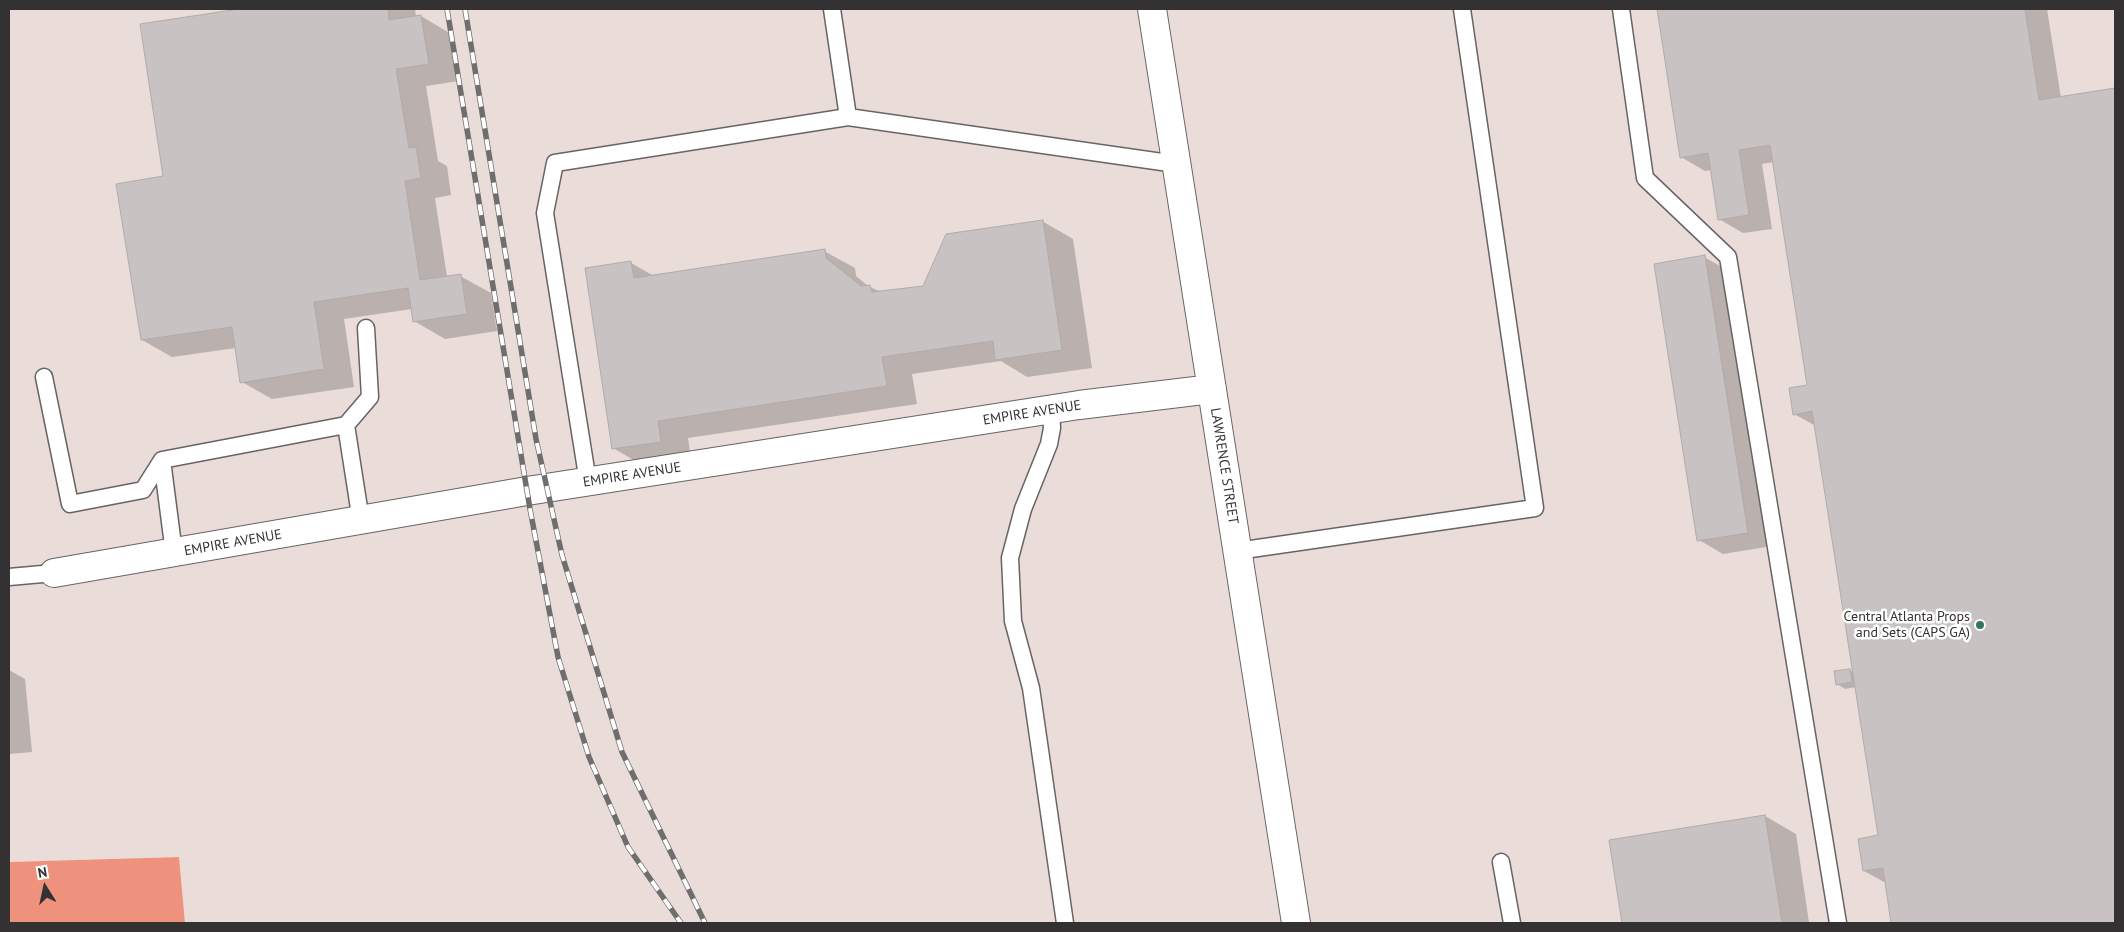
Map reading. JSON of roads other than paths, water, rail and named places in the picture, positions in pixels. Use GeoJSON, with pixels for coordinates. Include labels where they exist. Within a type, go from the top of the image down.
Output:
{"type":"FeatureCollection","features":[{"type":"Feature","properties":{"kind":"street","name":"LAWRENCE STREET"},"geometry":{"type":"LineString","coordinates":[[1152,9],[1296,923]]}},
{"type":"Feature","properties":{"kind":"street","name":"EMPIRE AVENUE"},"geometry":{"type":"LineString","coordinates":[[54,572],[588,482],[1051,410],[1212,390]]}},
{"type":"Feature","properties":{"kind":"lane"},"geometry":{"type":"LineString","coordinates":[[832,9],[848,117]]}},
{"type":"Feature","properties":{"kind":"lane"},"geometry":{"type":"LineString","coordinates":[[1237,551],[1535,508],[1462,9]]}},
{"type":"Feature","properties":{"kind":"lane"},"geometry":{"type":"LineString","coordinates":[[1621,9],[1645,178],[1728,257],[1838,923]]}},
{"type":"Feature","properties":{"kind":"lane"},"geometry":{"type":"LineString","coordinates":[[588,482],[545,213],[555,163],[848,117],[1176,164]]}},
{"type":"Feature","properties":{"kind":"lane"},"geometry":{"type":"LineString","coordinates":[[44,377],[70,504],[143,490],[162,460],[346,426],[370,397],[366,328]]}},
{"type":"Feature","properties":{"kind":"lane"},"geometry":{"type":"LineString","coordinates":[[1051,410],[1052,428],[1049,444],[1023,509],[1010,558],[1013,621],[1031,688],[1065,923]]}},
{"type":"Feature","properties":{"kind":"lane"},"geometry":{"type":"LineString","coordinates":[[346,426],[361,521]]}},
{"type":"Feature","properties":{"kind":"lane"},"geometry":{"type":"LineString","coordinates":[[162,460],[174,553]]}},
{"type":"Feature","properties":{"kind":"lane"},"geometry":{"type":"LineString","coordinates":[[9,577],[54,572]]}},
{"type":"Feature","properties":{"kind":"lane"},"geometry":{"type":"LineString","coordinates":[[1501,862],[1512,923]]}},
{"type":"Feature","properties":{"kind":"railway"},"geometry":{"type":"LineString","coordinates":[[447,9],[530,509],[558,657],[589,757],[628,847],[681,923]]}},
{"type":"Feature","properties":{"kind":"railway"},"geometry":{"type":"LineString","coordinates":[[465,9],[536,439],[562,555],[622,752],[705,923]]}},
{"type":"Feature","properties":{"kind":"place","name":"Central Atlanta Props and Sets (CAPS GA)"},"geometry":{"type":"Point","coordinates":[1980,625]}}]}
